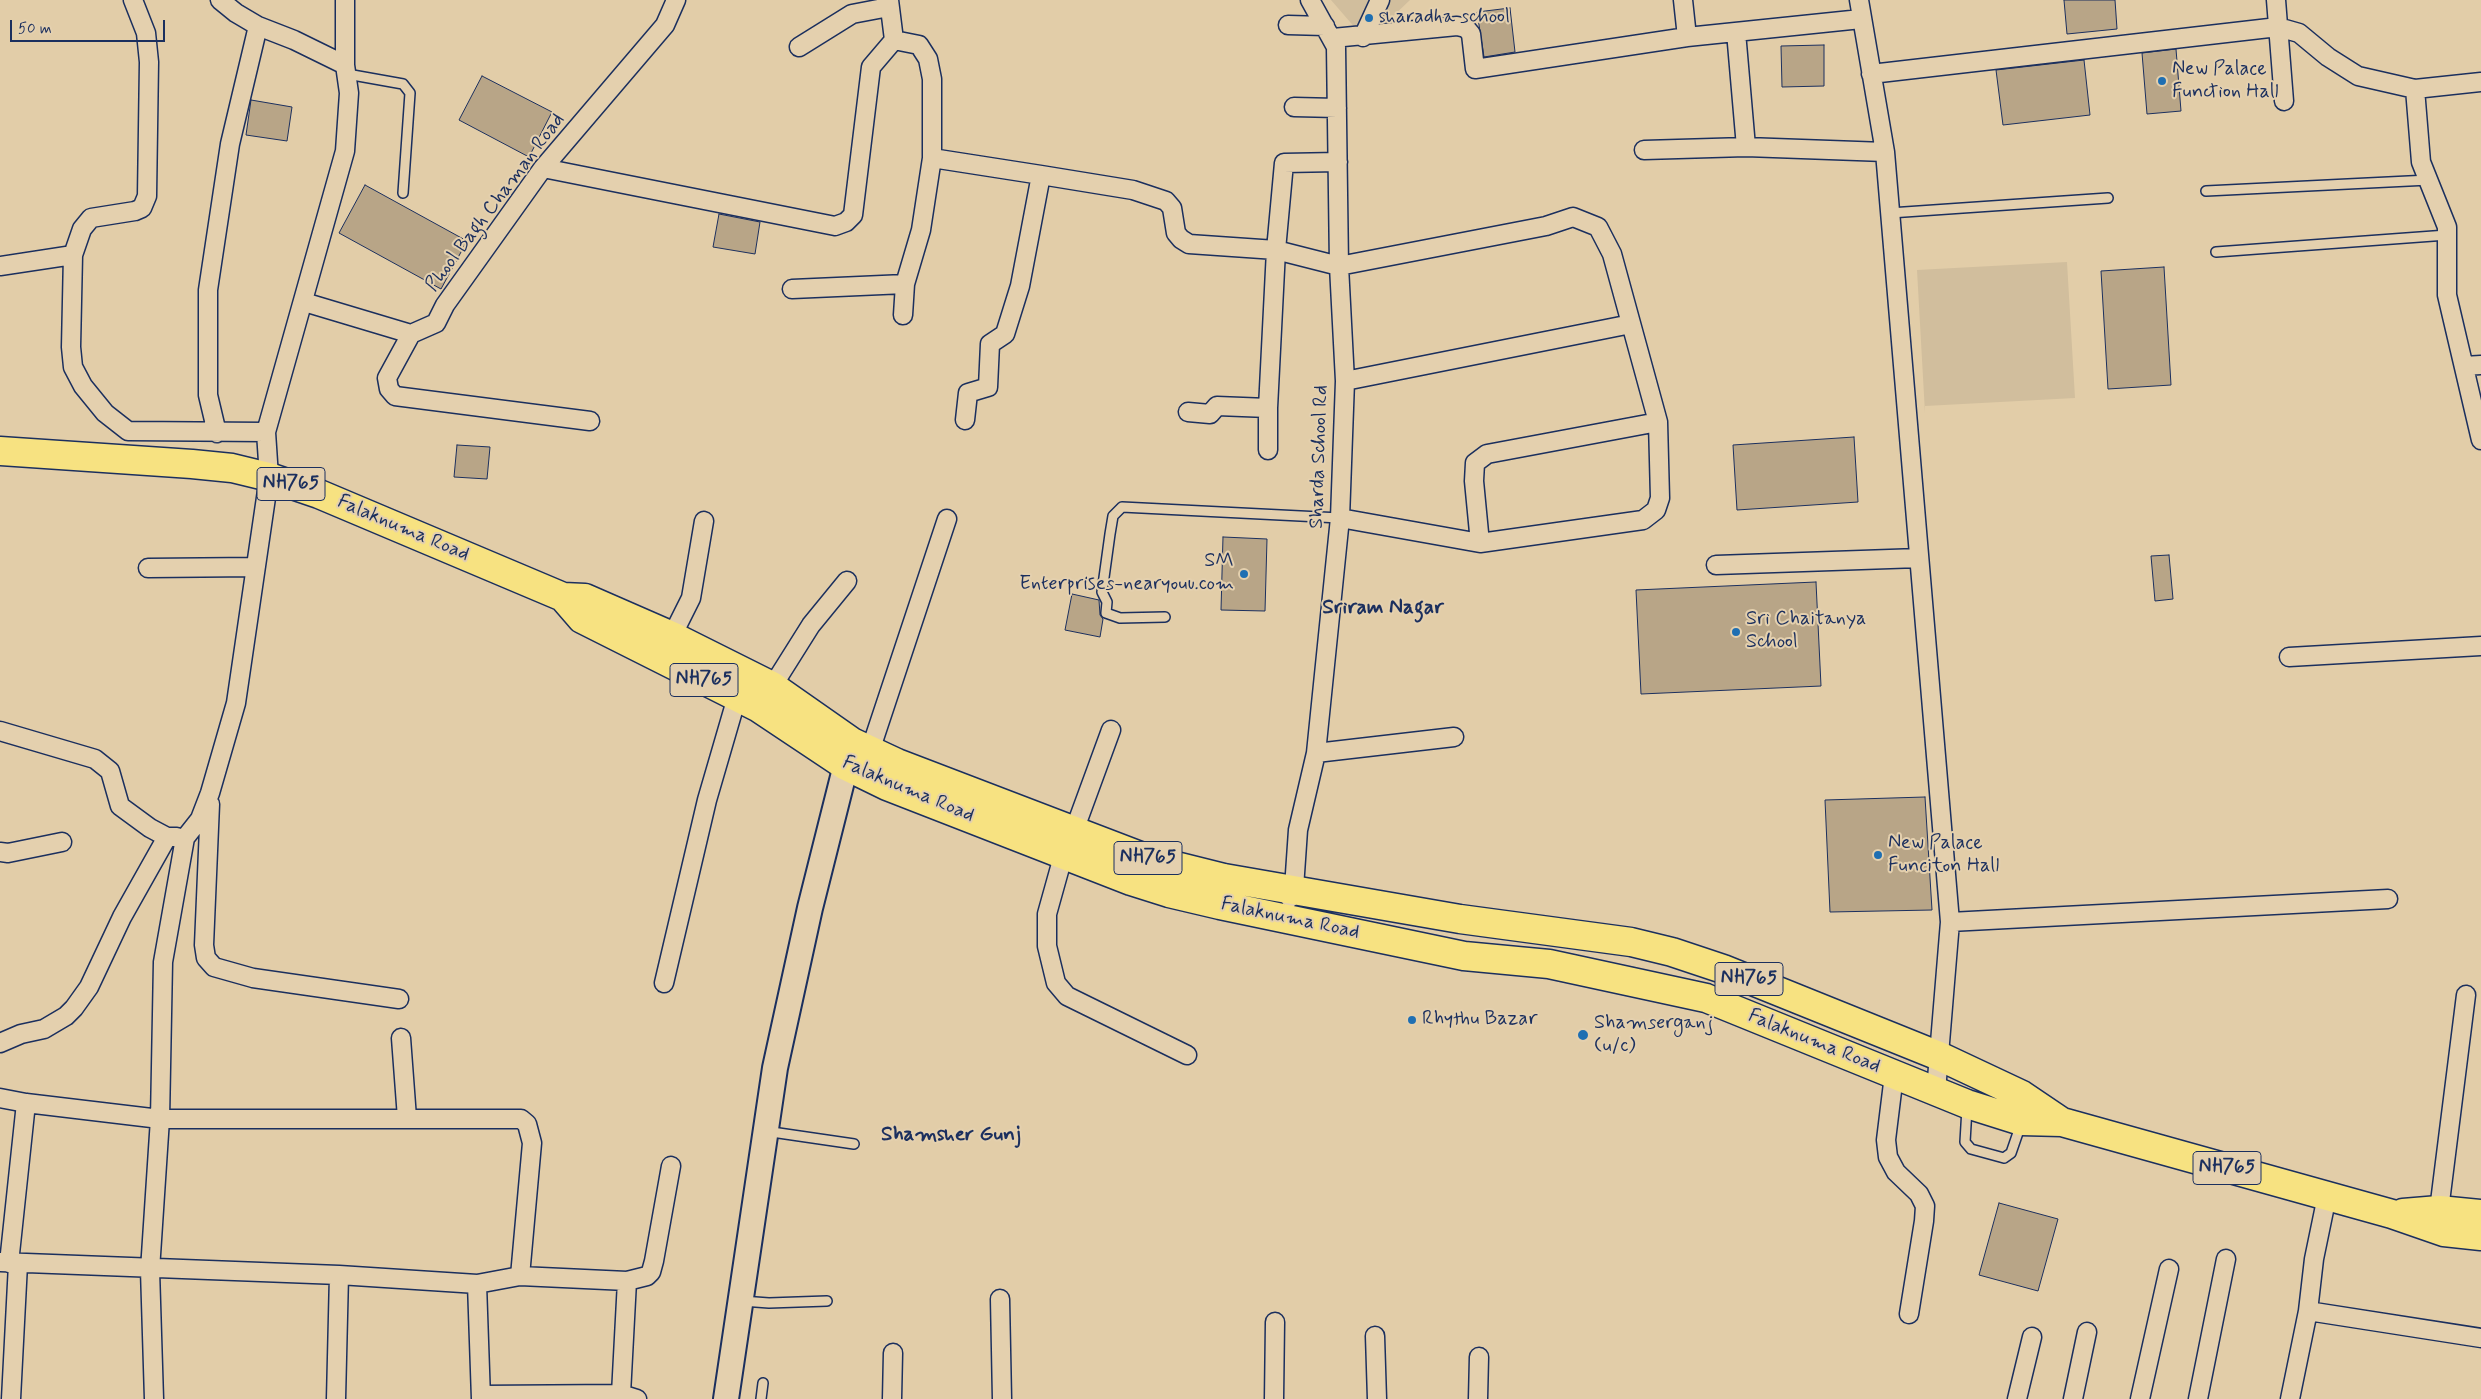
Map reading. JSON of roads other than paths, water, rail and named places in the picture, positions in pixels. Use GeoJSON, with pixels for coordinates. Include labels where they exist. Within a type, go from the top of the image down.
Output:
{"type":"FeatureCollection","features":[{"type":"Feature","properties":{"kind":"highway","name":"Falaknuma Road"},"geometry":{"type":"LineString","coordinates":[[0,451],[192,464],[232,468],[269,477],[319,494],[563,597],[585,598],[672,636],[756,697]]}},
{"type":"Feature","properties":{"kind":"highway","name":"Falaknuma Road"},"geometry":{"type":"LineString","coordinates":[[563,597],[582,619],[756,697],[856,753],[1069,842],[1131,881],[1169,893],[1464,956],[1549,964],[1706,998],[1967,1104],[2022,1121],[2062,1122],[2392,1214],[2444,1232],[2481,1236]]}},
{"type":"Feature","properties":{"kind":"highway","name":"Falaknuma Road"},"geometry":{"type":"LineString","coordinates":[[1069,842],[1224,878],[1294,888],[1460,919],[1631,942],[1672,952],[1723,969],[1939,1056],[2022,1095],[2062,1122]]}},
{"type":"Feature","properties":{"kind":"highway","name":"Falaknuma Road"},"geometry":{"type":"LineString","coordinates":[[2392,1214],[2439,1210],[2481,1214]]}},
{"type":"Feature","properties":{"kind":"main road"},"geometry":{"type":"LineString","coordinates":[[726,1399],[775,1068],[810,908],[856,753]]}},
{"type":"Feature","properties":{"kind":"street"},"geometry":{"type":"LineString","coordinates":[[133,0],[146,33],[150,62],[147,196],[142,208],[135,212],[105,214],[91,218],[82,229],[73,255],[70,347],[73,367],[82,386],[105,413],[128,431],[266,432]]}},
{"type":"Feature","properties":{"kind":"street"},"geometry":{"type":"LineString","coordinates":[[220,0],[236,13],[258,26],[294,40],[346,70]]}},
{"type":"Feature","properties":{"kind":"street"},"geometry":{"type":"LineString","coordinates":[[154,1399],[150,1270],[160,1119],[164,962],[185,838],[200,819],[210,793],[236,703],[269,477],[266,432],[345,151],[349,93],[346,70],[345,0]]}},
{"type":"Feature","properties":{"kind":"street","name":"Phool Bagh Chaman Road"},"geometry":{"type":"LineString","coordinates":[[410,334],[436,323],[445,305],[543,168],[665,25],[676,0]]}},
{"type":"Feature","properties":{"kind":"street","name":"Sharda School Rd"},"geometry":{"type":"LineString","coordinates":[[1282,917],[1294,888],[1298,830],[1316,753],[1340,518],[1345,381],[1339,266],[1336,47],[1310,0]]}},
{"type":"Feature","properties":{"kind":"street"},"geometry":{"type":"LineString","coordinates":[[1362,37],[1380,0]]}},
{"type":"Feature","properties":{"kind":"street"},"geometry":{"type":"LineString","coordinates":[[1683,0],[1687,37]]}},
{"type":"Feature","properties":{"kind":"street"},"geometry":{"type":"LineString","coordinates":[[1859,0],[1885,152],[1950,922],[1936,1091]]}},
{"type":"Feature","properties":{"kind":"street"},"geometry":{"type":"LineString","coordinates":[[2276,0],[2284,101]]}},
{"type":"Feature","properties":{"kind":"street"},"geometry":{"type":"LineString","coordinates":[[543,168],[835,226],[846,222],[853,215],[871,67],[894,40],[889,4],[852,14],[799,46]]}},
{"type":"Feature","properties":{"kind":"street"},"geometry":{"type":"LineString","coordinates":[[1288,26],[1362,37],[1457,26],[1466,28],[1471,34],[1475,69],[1687,37],[1861,19]]}},
{"type":"Feature","properties":{"kind":"street"},"geometry":{"type":"LineString","coordinates":[[217,433],[208,395],[208,290],[230,144],[258,26]]}},
{"type":"Feature","properties":{"kind":"street"},"geometry":{"type":"LineString","coordinates":[[1871,74],[2278,27],[2299,33],[2328,57],[2358,76],[2415,89],[2481,82]]}},
{"type":"Feature","properties":{"kind":"street"},"geometry":{"type":"LineString","coordinates":[[1736,32],[1746,147]]}},
{"type":"Feature","properties":{"kind":"street"},"geometry":{"type":"LineString","coordinates":[[894,40],[919,45],[928,59],[932,79],[932,158],[921,230],[905,284],[903,315]]}},
{"type":"Feature","properties":{"kind":"street"},"geometry":{"type":"LineString","coordinates":[[2415,89],[2421,162],[2447,227],[2447,295],[2472,366],[2481,440]]}},
{"type":"Feature","properties":{"kind":"street"},"geometry":{"type":"LineString","coordinates":[[1294,107],[1337,108]]}},
{"type":"Feature","properties":{"kind":"street"},"geometry":{"type":"LineString","coordinates":[[1644,150],[1746,147],[1885,152]]}},
{"type":"Feature","properties":{"kind":"street"},"geometry":{"type":"LineString","coordinates":[[932,158],[1133,190],[1166,201],[1172,208],[1176,233],[1189,244],[1276,250],[1339,266],[1546,226],[1573,217],[1598,227],[1612,254],[1658,422],[1660,498],[1656,510],[1644,520],[1480,542],[1340,518]]}},
{"type":"Feature","properties":{"kind":"street"},"geometry":{"type":"LineString","coordinates":[[1268,450],[1268,408],[1276,250],[1284,163],[1338,162]]}},
{"type":"Feature","properties":{"kind":"street"},"geometry":{"type":"LineString","coordinates":[[965,420],[968,393],[988,387],[990,344],[1005,334],[1013,310],[1020,286],[1041,176]]}},
{"type":"Feature","properties":{"kind":"street"},"geometry":{"type":"LineString","coordinates":[[0,266],[73,255]]}},
{"type":"Feature","properties":{"kind":"street"},"geometry":{"type":"LineString","coordinates":[[792,288],[905,284]]}},
{"type":"Feature","properties":{"kind":"street"},"geometry":{"type":"LineString","coordinates":[[304,302],[410,334],[387,378],[389,389],[395,396],[590,421]]}},
{"type":"Feature","properties":{"kind":"street"},"geometry":{"type":"LineString","coordinates":[[1345,381],[1631,324]]}},
{"type":"Feature","properties":{"kind":"street"},"geometry":{"type":"LineString","coordinates":[[1188,412],[1210,414],[1217,406],[1268,408]]}},
{"type":"Feature","properties":{"kind":"street"},"geometry":{"type":"LineString","coordinates":[[1480,542],[1474,480],[1475,463],[1487,454],[1658,422]]}},
{"type":"Feature","properties":{"kind":"street"},"geometry":{"type":"LineString","coordinates":[[856,753],[947,519]]}},
{"type":"Feature","properties":{"kind":"street"},"geometry":{"type":"LineString","coordinates":[[672,636],[691,598],[704,521]]}},
{"type":"Feature","properties":{"kind":"street"},"geometry":{"type":"LineString","coordinates":[[1716,564],[1919,558]]}},
{"type":"Feature","properties":{"kind":"street"},"geometry":{"type":"LineString","coordinates":[[148,568],[256,567]]}},
{"type":"Feature","properties":{"kind":"street"},"geometry":{"type":"LineString","coordinates":[[664,983],[709,791],[756,697],[847,581]]}},
{"type":"Feature","properties":{"kind":"street"},"geometry":{"type":"LineString","coordinates":[[2289,657],[2481,646]]}},
{"type":"Feature","properties":{"kind":"street"},"geometry":{"type":"LineString","coordinates":[[1111,730],[1069,842],[1047,914],[1048,946],[1056,984],[1067,996],[1187,1054]]}},
{"type":"Feature","properties":{"kind":"street"},"geometry":{"type":"LineString","coordinates":[[0,731],[95,759],[110,771],[120,806],[133,817],[167,837],[185,838]]}},
{"type":"Feature","properties":{"kind":"street"},"geometry":{"type":"LineString","coordinates":[[1316,753],[1454,737]]}},
{"type":"Feature","properties":{"kind":"street"},"geometry":{"type":"LineString","coordinates":[[210,793],[204,946],[206,958],[214,968],[252,978],[400,999]]}},
{"type":"Feature","properties":{"kind":"street"},"geometry":{"type":"LineString","coordinates":[[0,1043],[21,1034],[44,1029],[66,1016],[74,1008],[89,988],[122,917],[167,837]]}},
{"type":"Feature","properties":{"kind":"street"},"geometry":{"type":"LineString","coordinates":[[0,852],[8,853],[62,842]]}},
{"type":"Feature","properties":{"kind":"street"},"geometry":{"type":"LineString","coordinates":[[1950,922],[2388,899]]}},
{"type":"Feature","properties":{"kind":"street"},"geometry":{"type":"LineString","coordinates":[[2439,1210],[2466,995]]}},
{"type":"Feature","properties":{"kind":"street"},"geometry":{"type":"LineString","coordinates":[[401,1038],[407,1118]]}},
{"type":"Feature","properties":{"kind":"street"},"geometry":{"type":"LineString","coordinates":[[1894,1075],[1886,1140],[1888,1157],[1896,1172],[1919,1194],[1924,1206],[1924,1221],[1908,1314]]}},
{"type":"Feature","properties":{"kind":"street"},"geometry":{"type":"LineString","coordinates":[[0,1098],[26,1103],[160,1119],[521,1119],[527,1124],[532,1143],[520,1276]]}},
{"type":"Feature","properties":{"kind":"street"},"geometry":{"type":"LineString","coordinates":[[11,1399],[9,1263],[26,1103]]}},
{"type":"Feature","properties":{"kind":"street"},"geometry":{"type":"LineString","coordinates":[[9,1263],[150,1270],[339,1275],[477,1284],[520,1276],[627,1281],[641,1279],[651,1272],[671,1166]]}},
{"type":"Feature","properties":{"kind":"street"},"geometry":{"type":"LineString","coordinates":[[2290,1399],[2308,1311],[2314,1259],[2327,1196]]}},
{"type":"Feature","properties":{"kind":"street"},"geometry":{"type":"LineString","coordinates":[[2198,1399],[2226,1259]]}},
{"type":"Feature","properties":{"kind":"street"},"geometry":{"type":"LineString","coordinates":[[2140,1399],[2168,1269]]}},
{"type":"Feature","properties":{"kind":"street"},"geometry":{"type":"LineString","coordinates":[[336,1399],[339,1275]]}},
{"type":"Feature","properties":{"kind":"street"},"geometry":{"type":"LineString","coordinates":[[477,1284],[481,1397],[629,1396],[627,1281]]}},
{"type":"Feature","properties":{"kind":"street"},"geometry":{"type":"LineString","coordinates":[[1000,1299],[1002,1399]]}},
{"type":"Feature","properties":{"kind":"street"},"geometry":{"type":"LineString","coordinates":[[2308,1311],[2481,1338]]}},
{"type":"Feature","properties":{"kind":"street"},"geometry":{"type":"LineString","coordinates":[[1274,1399],[1275,1322]]}},
{"type":"Feature","properties":{"kind":"street"},"geometry":{"type":"LineString","coordinates":[[2073,1399],[2087,1332]]}},
{"type":"Feature","properties":{"kind":"street"},"geometry":{"type":"LineString","coordinates":[[1375,1336],[1377,1399]]}},
{"type":"Feature","properties":{"kind":"street"},"geometry":{"type":"LineString","coordinates":[[2017,1399],[2032,1337]]}},
{"type":"Feature","properties":{"kind":"street"},"geometry":{"type":"LineString","coordinates":[[892,1399],[893,1353]]}},
{"type":"Feature","properties":{"kind":"street"},"geometry":{"type":"LineString","coordinates":[[1478,1399],[1479,1357]]}},
{"type":"Feature","properties":{"kind":"lane"},"geometry":{"type":"LineString","coordinates":[[346,70],[403,84],[410,93],[403,193]]}},
{"type":"Feature","properties":{"kind":"lane"},"geometry":{"type":"LineString","coordinates":[[2206,191],[2428,180]]}},
{"type":"Feature","properties":{"kind":"lane"},"geometry":{"type":"LineString","coordinates":[[1890,213],[2108,198]]}},
{"type":"Feature","properties":{"kind":"lane"},"geometry":{"type":"LineString","coordinates":[[2216,252],[2447,235]]}},
{"type":"Feature","properties":{"kind":"lane"},"geometry":{"type":"LineString","coordinates":[[1165,617],[1120,618],[1106,613],[1107,602],[1102,592],[1110,534],[1113,516],[1122,507],[1340,518]]}},
{"type":"Feature","properties":{"kind":"lane"},"geometry":{"type":"LineString","coordinates":[[1967,1104],[1965,1142],[1971,1149],[2004,1158],[2011,1153],[2022,1121]]}},
{"type":"Feature","properties":{"kind":"lane"},"geometry":{"type":"LineString","coordinates":[[765,1131],[854,1144]]}},
{"type":"Feature","properties":{"kind":"lane"},"geometry":{"type":"LineString","coordinates":[[739,1301],[770,1303],[827,1301]]}},
{"type":"Feature","properties":{"kind":"lane"},"geometry":{"type":"LineString","coordinates":[[761,1399],[763,1383]]}},
{"type":"Feature","properties":{"kind":"place","name":"sharadha school"},"geometry":{"type":"Point","coordinates":[1369,18]}},
{"type":"Feature","properties":{"kind":"place","name":"New Palace Function Hall"},"geometry":{"type":"Point","coordinates":[2162,81]}},
{"type":"Feature","properties":{"kind":"place","name":"SM Enterprises-nearyouu.com"},"geometry":{"type":"Point","coordinates":[1244,574]}},
{"type":"Feature","properties":{"kind":"place","name":"Sri Chaitanya School"},"geometry":{"type":"Point","coordinates":[1736,632]}},
{"type":"Feature","properties":{"kind":"place","name":"New Palace Funciton Hall"},"geometry":{"type":"Point","coordinates":[1878,855]}},
{"type":"Feature","properties":{"kind":"place","name":"Rhythu Bazar"},"geometry":{"type":"Point","coordinates":[1412,1020]}},
{"type":"Feature","properties":{"kind":"place","name":"Shamserganj (u/c)"},"geometry":{"type":"Point","coordinates":[1583,1035]}},
{"type":"Feature","properties":{"kind":"district","name":"Sriram Nagar"},"geometry":{"type":"Point","coordinates":[1383,609]}},
{"type":"Feature","properties":{"kind":"district","name":"Shamsher Gunj"},"geometry":{"type":"Point","coordinates":[951,1136]}}]}
